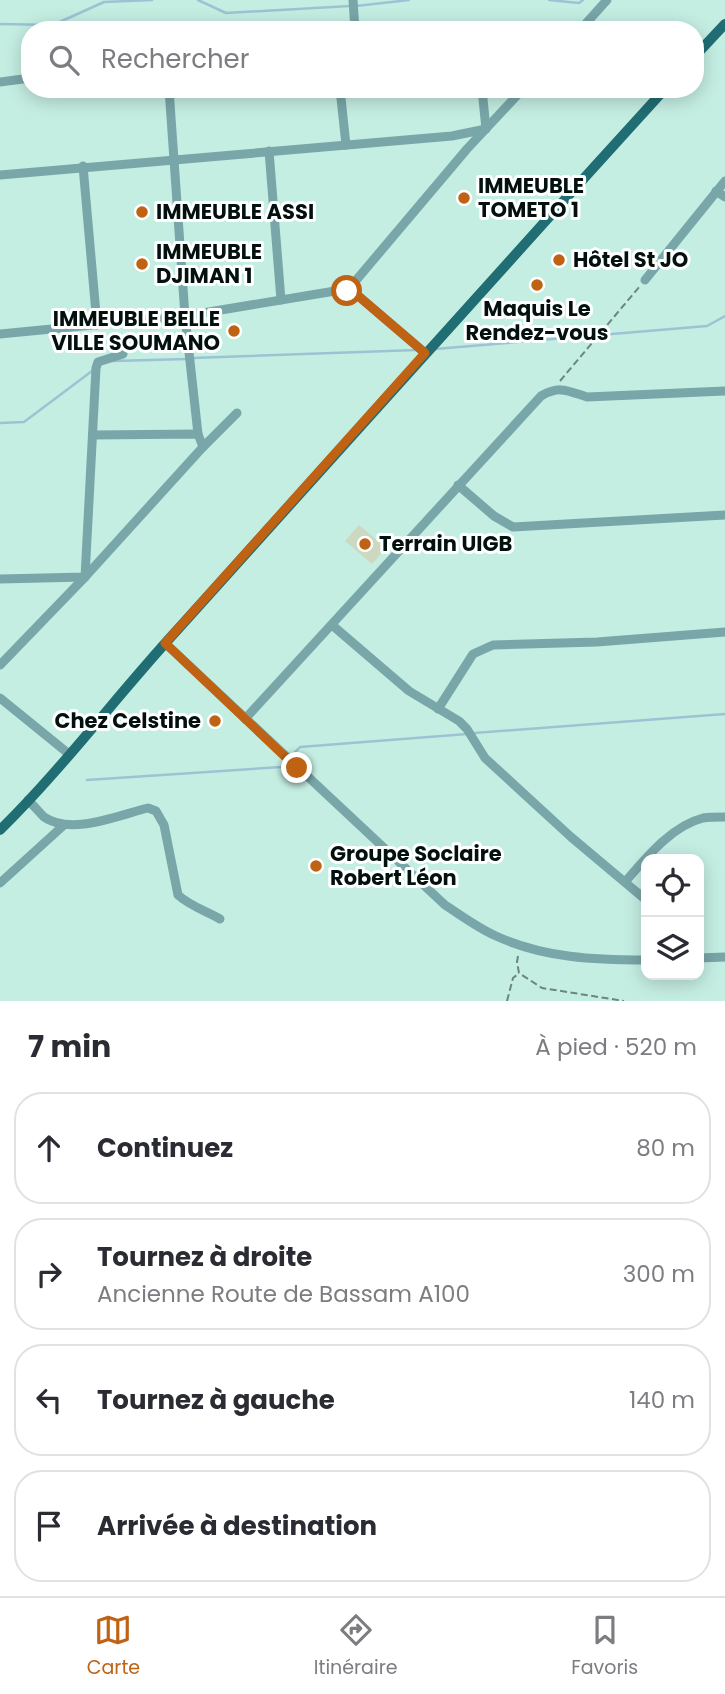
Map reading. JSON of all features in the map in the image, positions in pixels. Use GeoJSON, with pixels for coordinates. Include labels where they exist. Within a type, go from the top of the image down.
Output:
{"type":"FeatureCollection","features":[{"type":"Feature","properties":{"kind":"main road"},"geometry":{"type":"LineString","coordinates":[[704,46],[725,24]]}},
{"type":"Feature","properties":{"kind":"main road"},"geometry":{"type":"LineString","coordinates":[[2,826],[29,800],[165,643],[657,98]]}},
{"type":"Feature","properties":{"kind":"street"},"geometry":{"type":"LineString","coordinates":[[353,0],[354,21]]}},
{"type":"Feature","properties":{"kind":"street"},"geometry":{"type":"LineString","coordinates":[[588,21],[607,0]]}},
{"type":"Feature","properties":{"kind":"street"},"geometry":{"type":"LineString","coordinates":[[0,82],[21,79]]}},
{"type":"Feature","properties":{"kind":"street"},"geometry":{"type":"LineString","coordinates":[[170,98],[185,316],[198,434],[203,447]]}},
{"type":"Feature","properties":{"kind":"street"},"geometry":{"type":"LineString","coordinates":[[341,98],[346,145]]}},
{"type":"Feature","properties":{"kind":"street"},"geometry":{"type":"LineString","coordinates":[[483,98],[486,129]]}},
{"type":"Feature","properties":{"kind":"street"},"geometry":{"type":"LineString","coordinates":[[347,291],[515,98]]}},
{"type":"Feature","properties":{"kind":"street"},"geometry":{"type":"LineString","coordinates":[[0,175],[452,136],[486,129]]}},
{"type":"Feature","properties":{"kind":"street"},"geometry":{"type":"LineString","coordinates":[[269,151],[281,300]]}},
{"type":"Feature","properties":{"kind":"street"},"geometry":{"type":"LineString","coordinates":[[83,166],[97,325]]}},
{"type":"Feature","properties":{"kind":"street"},"geometry":{"type":"LineString","coordinates":[[645,280],[725,181]]}},
{"type":"Feature","properties":{"kind":"street"},"geometry":{"type":"LineString","coordinates":[[716,191],[725,197]]}},
{"type":"Feature","properties":{"kind":"street"},"geometry":{"type":"LineString","coordinates":[[0,334],[185,316],[347,291],[356,294],[425,353]]}},
{"type":"Feature","properties":{"kind":"street"},"geometry":{"type":"LineString","coordinates":[[85,577],[97,362],[123,354]]}},
{"type":"Feature","properties":{"kind":"street"},"geometry":{"type":"LineString","coordinates":[[245,719],[541,396],[553,389],[568,390],[587,397],[725,391]]}},
{"type":"Feature","properties":{"kind":"street"},"geometry":{"type":"LineString","coordinates":[[0,665],[237,413]]}},
{"type":"Feature","properties":{"kind":"street"},"geometry":{"type":"LineString","coordinates":[[93,435],[198,434]]}},
{"type":"Feature","properties":{"kind":"street"},"geometry":{"type":"LineString","coordinates":[[458,485],[494,516],[513,527],[725,515]]}},
{"type":"Feature","properties":{"kind":"street"},"geometry":{"type":"LineString","coordinates":[[0,579],[85,577]]}},
{"type":"Feature","properties":{"kind":"street"},"geometry":{"type":"LineString","coordinates":[[332,625],[408,691],[467,729],[485,758],[641,896]]}},
{"type":"Feature","properties":{"kind":"street"},"geometry":{"type":"LineString","coordinates":[[438,709],[473,654],[493,645],[597,642],[725,632]]}},
{"type":"Feature","properties":{"kind":"street"},"geometry":{"type":"LineString","coordinates":[[165,643],[445,905],[496,936],[543,952],[596,960],[641,960]]}},
{"type":"Feature","properties":{"kind":"street"},"geometry":{"type":"LineString","coordinates":[[0,698],[69,754]]}},
{"type":"Feature","properties":{"kind":"street"},"geometry":{"type":"LineString","coordinates":[[29,800],[45,817],[64,825],[77,826],[148,808],[156,811],[163,825],[178,895],[187,903],[201,907],[220,919]]}},
{"type":"Feature","properties":{"kind":"street"},"geometry":{"type":"LineString","coordinates":[[625,882],[681,828],[705,818],[725,817]]}},
{"type":"Feature","properties":{"kind":"street"},"geometry":{"type":"LineString","coordinates":[[0,883],[64,825]]}},
{"type":"Feature","properties":{"kind":"street"},"geometry":{"type":"LineString","coordinates":[[704,958],[725,957]]}},
{"type":"Feature","properties":{"kind":"path"},"geometry":{"type":"LineString","coordinates":[[553,389],[645,280]]}},
{"type":"Feature","properties":{"kind":"path"},"geometry":{"type":"LineString","coordinates":[[521,945],[517,962],[519,973],[542,988],[624,1001]]}},
{"type":"Feature","properties":{"kind":"path"},"geometry":{"type":"LineString","coordinates":[[507,1001],[513,978],[519,973]]}},
{"type":"Feature","properties":{"kind":"green space","name":"Terrain UIGB"},"geometry":{"type":"Polygon","coordinates":[[[359,525],[386,548],[372,564],[345,541],[359,525]]]}},
{"type":"Feature","properties":{"kind":"waterway"},"geometry":{"type":"LineString","coordinates":[[62,21],[104,2],[152,0]]}},
{"type":"Feature","properties":{"kind":"waterway"},"geometry":{"type":"LineString","coordinates":[[198,0],[226,13],[350,6]]}},
{"type":"Feature","properties":{"kind":"waterway"},"geometry":{"type":"LineString","coordinates":[[356,6],[409,0]]}},
{"type":"Feature","properties":{"kind":"waterway"},"geometry":{"type":"LineString","coordinates":[[549,0],[579,3],[583,0]]}},
{"type":"Feature","properties":{"kind":"waterway"},"geometry":{"type":"LineString","coordinates":[[0,24],[21,24]]}},
{"type":"Feature","properties":{"kind":"waterway"},"geometry":{"type":"LineString","coordinates":[[435,349],[707,326],[725,316]]}},
{"type":"Feature","properties":{"kind":"waterway"},"geometry":{"type":"LineString","coordinates":[[193,358],[417,350]]}},
{"type":"Feature","properties":{"kind":"waterway"},"geometry":{"type":"LineString","coordinates":[[113,361],[187,359]]}},
{"type":"Feature","properties":{"kind":"waterway"},"geometry":{"type":"LineString","coordinates":[[0,423],[24,422],[92,371]]}},
{"type":"Feature","properties":{"kind":"waterway"},"geometry":{"type":"LineString","coordinates":[[474,733],[725,714]]}},
{"type":"Feature","properties":{"kind":"waterway"},"geometry":{"type":"LineString","coordinates":[[87,780],[281,767],[300,747],[467,734]]}},
{"type":"Feature","properties":{"kind":"place","name":"IMMEUBLE TOMETO 1"},"geometry":{"type":"Point","coordinates":[464,198]}},
{"type":"Feature","properties":{"kind":"place","name":"IMMEUBLE ASSI"},"geometry":{"type":"Point","coordinates":[142,212]}},
{"type":"Feature","properties":{"kind":"place","name":"Hôtel St JO"},"geometry":{"type":"Point","coordinates":[559,260]}},
{"type":"Feature","properties":{"kind":"place","name":"IMMEUBLE DJIMAN 1"},"geometry":{"type":"Point","coordinates":[142,264]}},
{"type":"Feature","properties":{"kind":"place","name":"Maquis Le Rendez-vous"},"geometry":{"type":"Point","coordinates":[537,285]}},
{"type":"Feature","properties":{"kind":"place","name":"IMMEUBLE BELLE VILLE SOUMANO"},"geometry":{"type":"Point","coordinates":[234,331]}},
{"type":"Feature","properties":{"kind":"place","name":"Terrain UIGB"},"geometry":{"type":"Point","coordinates":[365,544]}},
{"type":"Feature","properties":{"kind":"place","name":"Chez Celstine"},"geometry":{"type":"Point","coordinates":[215,721]}},
{"type":"Feature","properties":{"kind":"place","name":"Groupe Soclaire Robert Léon"},"geometry":{"type":"Point","coordinates":[316,866]}},
{"type":"Feature","properties":{"kind":"route"},"geometry":{"type":"LineString","coordinates":[[297,768],[165,643],[425,353],[356,294],[347,291]]}}]}
